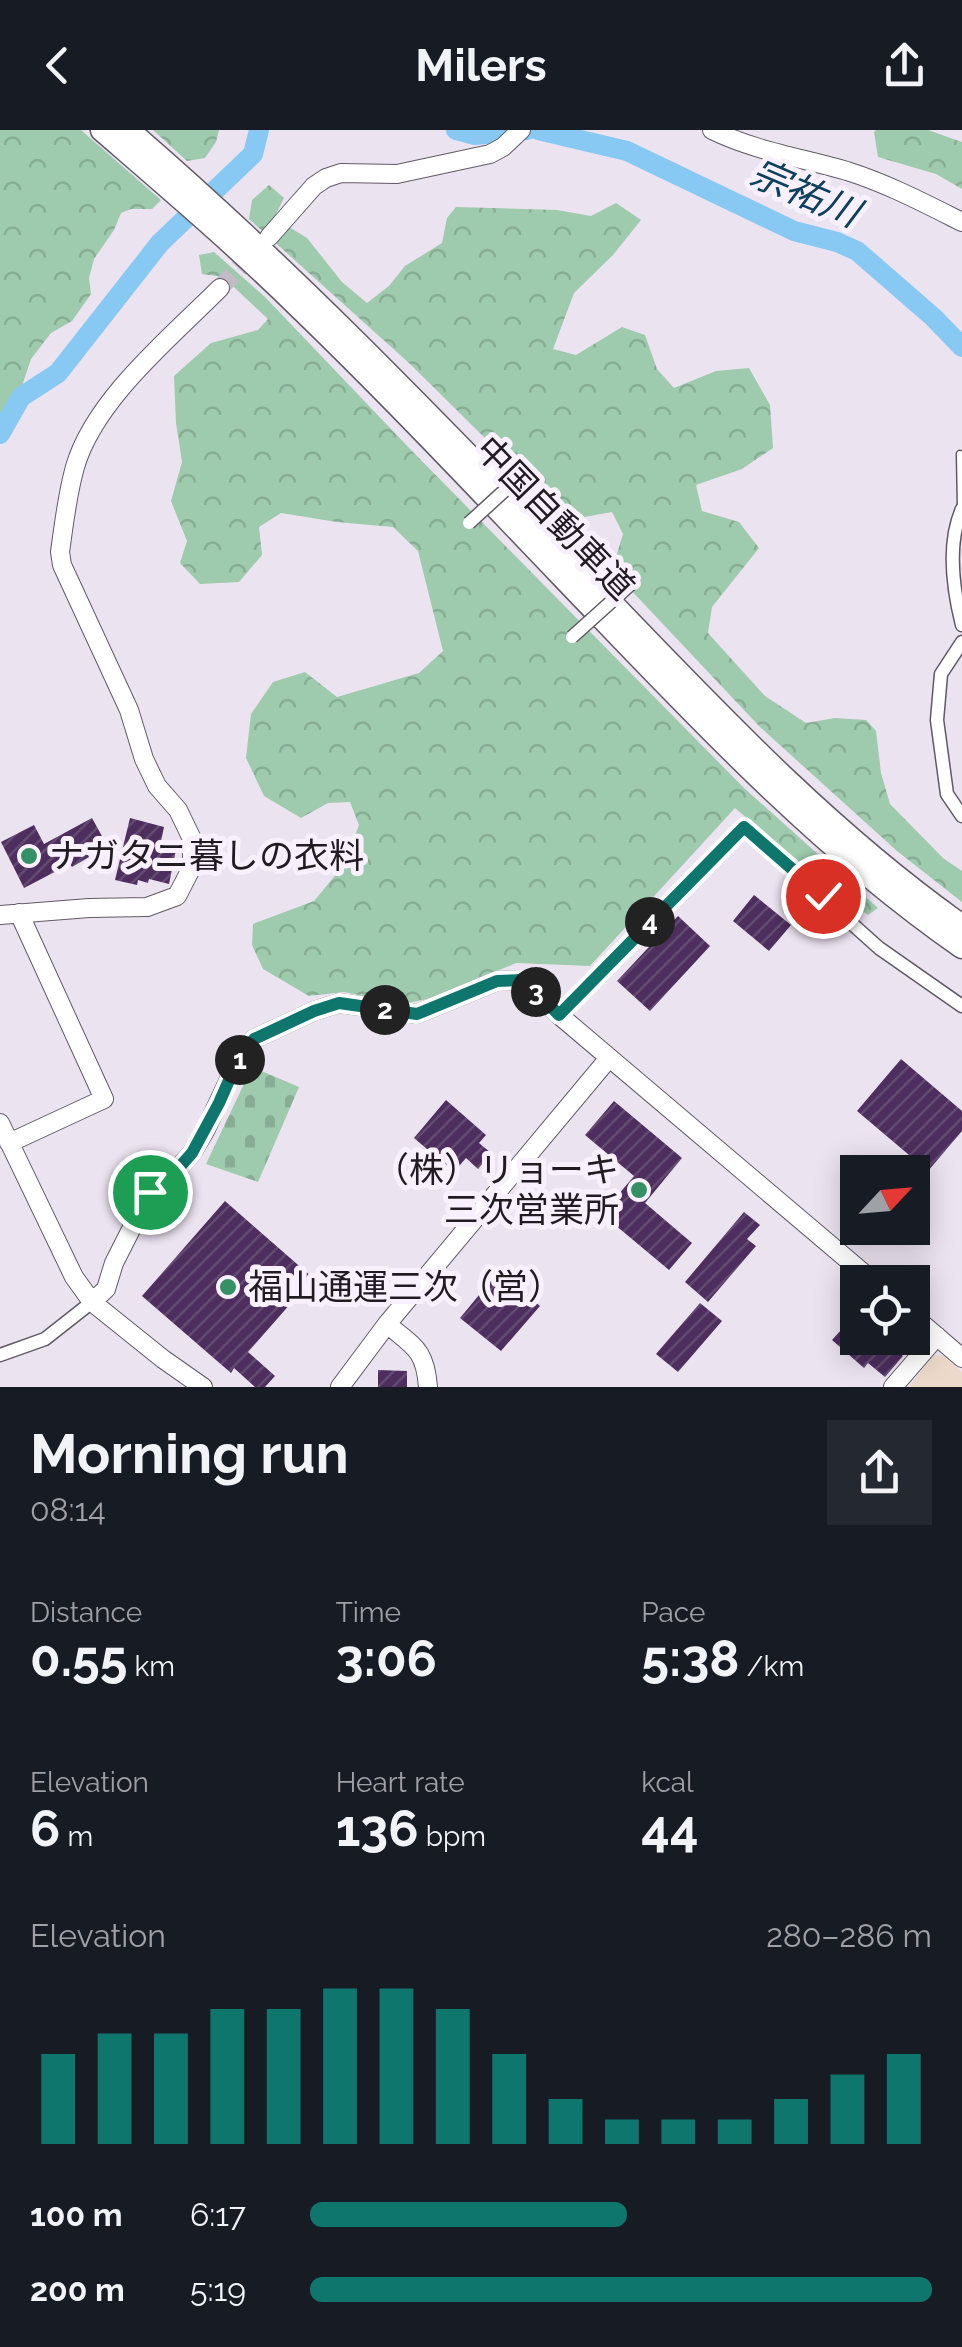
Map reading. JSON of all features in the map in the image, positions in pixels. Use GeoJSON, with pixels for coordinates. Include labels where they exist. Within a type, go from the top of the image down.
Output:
{"type":"FeatureCollection","features":[{"type":"Feature","properties":{"kind":"highway","name":"中国自動車道"},"geometry":{"type":"LineString","coordinates":[[102,130],[183,188]]}},
{"type":"Feature","properties":{"kind":"highway","name":"中国自動車道"},"geometry":{"type":"LineString","coordinates":[[128,130],[183,188],[399,382],[786,780],[860,846],[962,926]]}},
{"type":"Feature","properties":{"kind":"highway","name":"中国自動車道"},"geometry":{"type":"LineString","coordinates":[[214,216],[773,791],[851,861],[962,947]]}},
{"type":"Feature","properties":{"kind":"street"},"geometry":{"type":"LineString","coordinates":[[712,130],[793,159],[892,187],[962,222]]}},
{"type":"Feature","properties":{"kind":"street"},"geometry":{"type":"LineString","coordinates":[[269,236],[326,178],[341,173],[397,174],[433,168],[490,154],[518,134]]}},
{"type":"Feature","properties":{"kind":"street"},"geometry":{"type":"LineString","coordinates":[[10,1144],[104,1098],[10,914],[147,907],[176,896],[192,867],[192,839],[178,810],[157,786],[144,760],[128,710],[62,565],[60,552],[75,466],[92,425],[141,366],[220,288]]}},
{"type":"Feature","properties":{"kind":"street"},"geometry":{"type":"LineString","coordinates":[[469,524],[526,471]]}},
{"type":"Feature","properties":{"kind":"street"},"geometry":{"type":"LineString","coordinates":[[962,509],[955,527],[953,570],[962,625]]}},
{"type":"Feature","properties":{"kind":"street"},"geometry":{"type":"LineString","coordinates":[[572,637],[632,583]]}},
{"type":"Feature","properties":{"kind":"street"},"geometry":{"type":"LineString","coordinates":[[962,642],[941,674],[937,720],[947,794],[962,816]]}},
{"type":"Feature","properties":{"kind":"street"},"geometry":{"type":"LineString","coordinates":[[559,1015],[744,827],[879,948],[962,1006]]}},
{"type":"Feature","properties":{"kind":"street"},"geometry":{"type":"LineString","coordinates":[[0,1354],[45,1340],[106,1290],[114,1264],[150,1192],[170,1178],[192,1153],[234,1069],[254,1039],[339,1003],[417,1014],[497,981],[525,980],[559,1015],[854,1265]]}},
{"type":"Feature","properties":{"kind":"street"},"geometry":{"type":"LineString","coordinates":[[340,1387],[387,1324],[610,1058]]}},
{"type":"Feature","properties":{"kind":"street"},"geometry":{"type":"LineString","coordinates":[[0,1123],[74,1277],[92,1302],[204,1387]]}},
{"type":"Feature","properties":{"kind":"street"},"geometry":{"type":"LineString","coordinates":[[387,1324],[422,1356],[428,1387]]}},
{"type":"Feature","properties":{"kind":"street"},"geometry":{"type":"LineString","coordinates":[[930,1330],[962,1358]]}},
{"type":"Feature","properties":{"kind":"street"},"geometry":{"type":"LineString","coordinates":[[894,1387],[937,1336]]}},
{"type":"Feature","properties":{"kind":"lane"},"geometry":{"type":"LineString","coordinates":[[960,454],[962,509]]}},
{"type":"Feature","properties":{"kind":"shaded area"},"geometry":{"type":"Polygon","coordinates":[[[942,1355],[962,1372],[962,1387],[909,1387],[933,1356],[942,1355]]]}},
{"type":"Feature","properties":{"kind":"green space"},"geometry":{"type":"Polygon","coordinates":[[[0,130],[81,130],[161,200],[152,209],[121,213],[94,259],[89,278],[91,294],[72,321],[51,333],[31,359],[21,389],[0,421],[0,130]]]}},
{"type":"Feature","properties":{"kind":"green space"},"geometry":{"type":"Polygon","coordinates":[[[153,130],[219,130],[205,158],[187,161],[153,130]]]}},
{"type":"Feature","properties":{"kind":"green space"},"geometry":{"type":"Polygon","coordinates":[[[876,130],[928,130],[962,142],[962,189],[936,174],[878,157],[876,130]]]}},
{"type":"Feature","properties":{"kind":"green space"},"geometry":{"type":"Polygon","coordinates":[[[269,185],[284,198],[274,218],[307,238],[342,282],[367,303],[389,286],[405,266],[442,243],[447,218],[456,207],[557,210],[591,216],[616,203],[641,220],[613,255],[574,293],[553,349],[576,355],[622,327],[645,335],[657,369],[674,388],[716,371],[749,368],[770,405],[773,448],[742,469],[696,485],[702,511],[739,522],[759,548],[712,607],[708,633],[765,696],[806,723],[835,718],[866,720],[876,731],[881,773],[890,804],[943,858],[962,871],[962,902],[897,851],[760,727],[612,570],[623,534],[612,512],[568,520],[409,363],[249,219],[252,200],[269,185]]]}},
{"type":"Feature","properties":{"kind":"green space"},"geometry":{"type":"Polygon","coordinates":[[[214,252],[265,297],[744,788],[878,908],[868,915],[735,808],[590,966],[516,963],[437,997],[403,1004],[344,992],[309,996],[263,969],[252,945],[253,924],[314,901],[343,866],[359,825],[350,802],[328,803],[301,818],[264,796],[246,758],[251,714],[273,682],[305,672],[337,697],[419,673],[443,651],[418,551],[393,527],[281,513],[259,527],[262,555],[239,582],[200,584],[180,563],[187,541],[171,501],[182,462],[174,376],[211,343],[258,330],[268,319],[223,277],[202,274],[199,255],[214,252]]]}},
{"type":"Feature","properties":{"kind":"green space"},"geometry":{"type":"Polygon","coordinates":[[[252,1067],[299,1087],[258,1182],[206,1164],[252,1067]]]}},
{"type":"Feature","properties":{"kind":"building"},"geometry":{"type":"Polygon","coordinates":[[[92,818],[103,838],[84,847],[89,857],[24,888],[1,842],[34,825],[44,844],[92,818]]]}},
{"type":"Feature","properties":{"kind":"building"},"geometry":{"type":"Polygon","coordinates":[[[130,818],[164,827],[160,846],[176,850],[169,884],[149,879],[148,883],[138,880],[137,885],[115,880],[130,818]]]}},
{"type":"Feature","properties":{"kind":"building"},"geometry":{"type":"Polygon","coordinates":[[[754,895],[791,925],[769,951],[733,921],[754,895]]]}},
{"type":"Feature","properties":{"kind":"building"},"geometry":{"type":"Polygon","coordinates":[[[678,916],[710,946],[650,1011],[617,981],[678,916]]]}},
{"type":"Feature","properties":{"kind":"building"},"geometry":{"type":"Polygon","coordinates":[[[901,1059],[962,1111],[962,1131],[930,1169],[930,1155],[909,1155],[857,1111],[901,1059]]]}},
{"type":"Feature","properties":{"kind":"building"},"geometry":{"type":"Polygon","coordinates":[[[446,1100],[486,1135],[479,1143],[491,1153],[478,1169],[466,1158],[454,1172],[414,1138],[446,1100]]]}},
{"type":"Feature","properties":{"kind":"building","name":"（株）リョーキ 三次営業所"},"geometry":{"type":"Polygon","coordinates":[[[614,1101],[682,1158],[645,1203],[692,1243],[669,1270],[602,1214],[634,1176],[585,1135],[614,1101]]]}},
{"type":"Feature","properties":{"kind":"building","name":"福山通運三次（営）"},"geometry":{"type":"Polygon","coordinates":[[[225,1201],[313,1278],[248,1352],[275,1376],[265,1387],[255,1387],[234,1368],[231,1373],[142,1296],[225,1201]]]}},
{"type":"Feature","properties":{"kind":"building"},"geometry":{"type":"Polygon","coordinates":[[[744,1212],[760,1225],[747,1239],[756,1246],[708,1302],[685,1282],[744,1212]]]}},
{"type":"Feature","properties":{"kind":"building"},"geometry":{"type":"Polygon","coordinates":[[[499,1271],[540,1306],[501,1351],[460,1318],[499,1271]]]}},
{"type":"Feature","properties":{"kind":"building"},"geometry":{"type":"Polygon","coordinates":[[[700,1303],[722,1321],[678,1372],[656,1354],[700,1303]]]}},
{"type":"Feature","properties":{"kind":"building"},"geometry":{"type":"Polygon","coordinates":[[[840,1331],[840,1347],[832,1340],[840,1331]]]}},
{"type":"Feature","properties":{"kind":"building"},"geometry":{"type":"Polygon","coordinates":[[[849,1355],[903,1356],[885,1377],[868,1363],[864,1368],[849,1355]]]}},
{"type":"Feature","properties":{"kind":"building"},"geometry":{"type":"Polygon","coordinates":[[[378,1370],[407,1371],[407,1387],[378,1387],[378,1370]]]}},
{"type":"Feature","properties":{"kind":"waterway","name":"宗祐川"},"geometry":{"type":"LineString","coordinates":[[0,434],[21,397],[58,373],[160,243],[253,154],[259,130]]}},
{"type":"Feature","properties":{"kind":"waterway","name":"宗祐川"},"geometry":{"type":"LineString","coordinates":[[456,130],[475,135],[527,130]]}},
{"type":"Feature","properties":{"kind":"waterway","name":"宗祐川"},"geometry":{"type":"LineString","coordinates":[[538,130],[627,151],[794,231],[857,251],[962,347]]}},
{"type":"Feature","properties":{"kind":"tunnel"},"geometry":{"type":"LineString","coordinates":[[220,288],[255,251]]}},
{"type":"Feature","properties":{"kind":"place","name":"ナガタニ暮しの衣料"},"geometry":{"type":"Point","coordinates":[29,856]}},
{"type":"Feature","properties":{"kind":"place","name":"（株）リョーキ 三次営業所"},"geometry":{"type":"Point","coordinates":[639,1190]}},
{"type":"Feature","properties":{"kind":"place","name":"福山通運三次（営）"},"geometry":{"type":"Point","coordinates":[228,1287]}},
{"type":"Feature","properties":{"kind":"route"},"geometry":{"type":"LineString","coordinates":[[150,1192],[170,1178],[192,1153],[234,1069],[254,1039],[314,1011],[339,1003],[417,1014],[497,981],[525,980],[559,1015],[744,827],[823,896]]}}]}
